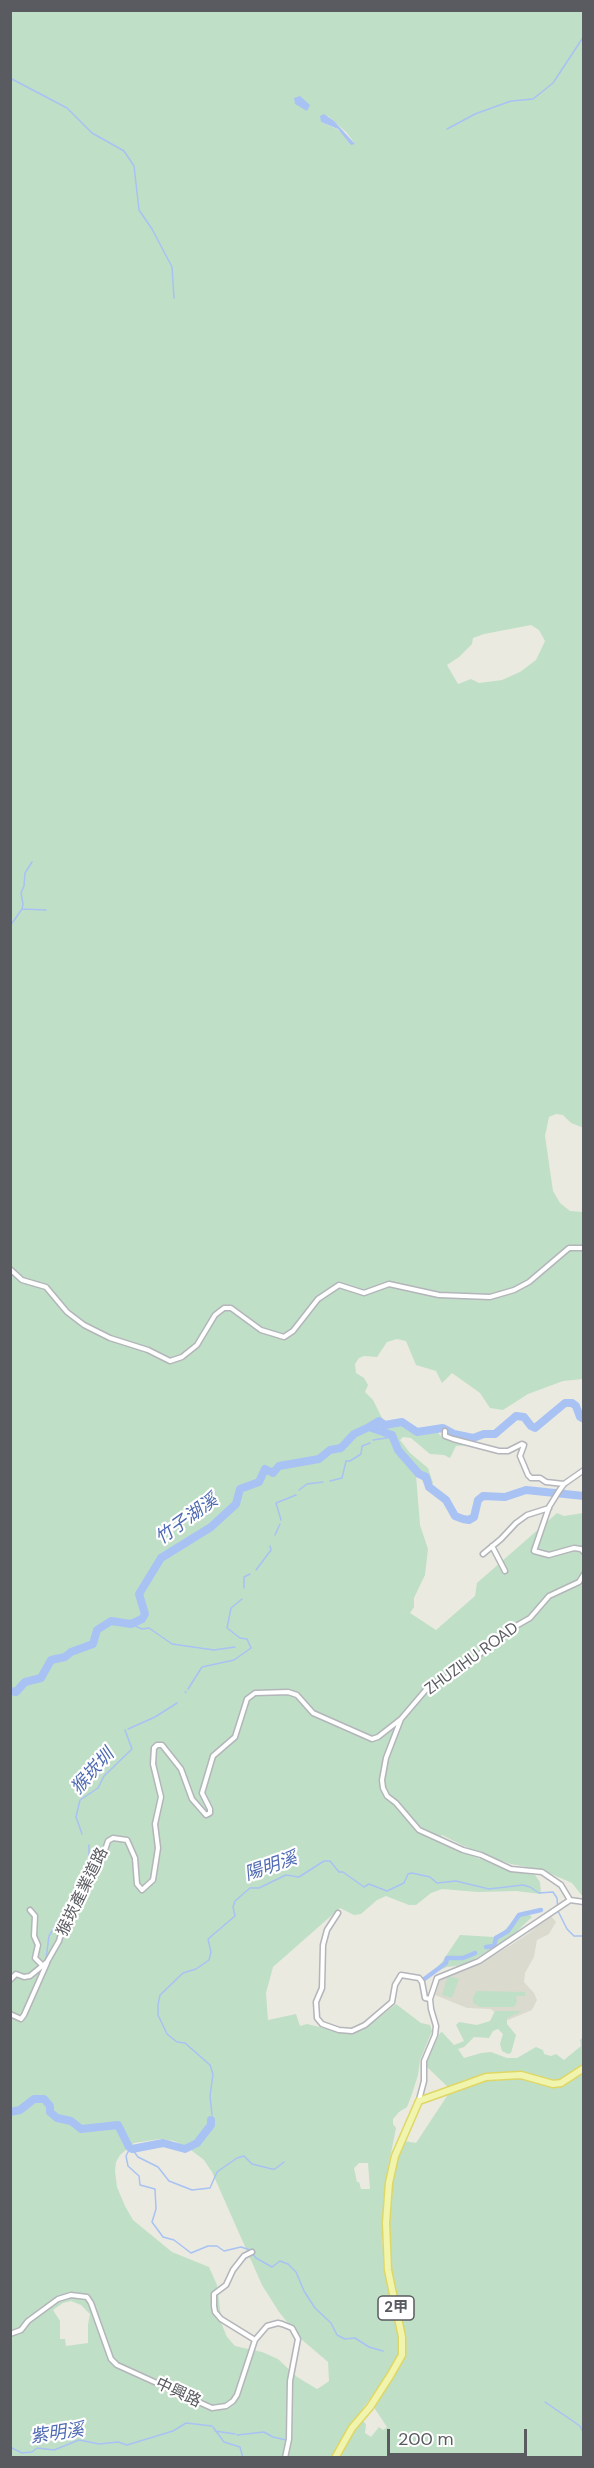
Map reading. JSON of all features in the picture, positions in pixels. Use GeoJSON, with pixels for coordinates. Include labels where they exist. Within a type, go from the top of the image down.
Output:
{"type":"FeatureCollection","features":[{"type":"Feature","properties":{"kind":"main road"},"geometry":{"type":"LineString","coordinates":[[419,2101],[481,2078],[521,2075],[553,2084],[561,2083],[584,2068]]}},
{"type":"Feature","properties":{"kind":"main road","name":"2甲"},"geometry":{"type":"LineString","coordinates":[[335,2457],[352,2428],[370,2407],[402,2355],[402,2337],[385,2244],[386,2223],[389,2183],[395,2156],[419,2101]]}},
{"type":"Feature","properties":{"kind":"street"},"geometry":{"type":"LineString","coordinates":[[10,1269],[22,1280],[39,1283],[46,1287],[67,1312],[84,1325],[110,1338],[148,1350],[170,1361],[182,1357],[197,1345],[215,1316],[224,1308],[231,1308],[261,1330],[278,1337],[284,1336],[293,1331],[318,1299],[339,1285],[364,1293],[389,1284],[439,1295],[490,1297],[514,1290],[529,1282],[569,1248],[584,1248]]}},
{"type":"Feature","properties":{"kind":"street"},"geometry":{"type":"LineString","coordinates":[[445,1431],[445,1436],[453,1439],[500,1451],[508,1451],[522,1444],[524,1445],[520,1456],[531,1478],[564,1484]]}},
{"type":"Feature","properties":{"kind":"street"},"geometry":{"type":"LineString","coordinates":[[584,1470],[564,1484],[557,1493],[549,1507],[534,1551],[549,1555],[574,1548],[584,1552]]}},
{"type":"Feature","properties":{"kind":"street"},"geometry":{"type":"LineString","coordinates":[[483,1554],[521,1519],[549,1507]]}},
{"type":"Feature","properties":{"kind":"street"},"geometry":{"type":"LineString","coordinates":[[492,1546],[505,1572]]}},
{"type":"Feature","properties":{"kind":"street","name":"ZHUZIHU ROAD"},"geometry":{"type":"LineString","coordinates":[[570,1900],[561,1885],[542,1872],[511,1869],[419,1830],[387,1796],[382,1780],[386,1758],[401,1719],[430,1685],[461,1671],[501,1634],[530,1618],[549,1596],[579,1582],[584,1575]]}},
{"type":"Feature","properties":{"kind":"street","name":"猴崁產業道路"},"geometry":{"type":"LineString","coordinates":[[10,1980],[16,1974],[24,1977],[30,1976],[40,1970],[59,1941],[64,1923],[97,1869],[108,1841],[113,1838],[127,1840],[135,1858],[137,1884],[142,1890],[153,1880],[158,1848],[154,1824],[161,1797],[153,1764],[154,1748],[157,1745],[162,1745],[181,1769],[192,1799],[206,1815],[210,1813],[210,1809],[202,1793],[213,1756],[235,1737],[247,1699],[255,1693],[288,1692],[297,1695],[313,1713],[372,1739],[401,1719]]}},
{"type":"Feature","properties":{"kind":"street"},"geometry":{"type":"LineString","coordinates":[[419,2101],[424,2081],[424,2061],[435,2035],[436,2026],[430,1999],[433,1987],[440,1976],[479,1961],[523,1934],[548,1913],[570,1900],[584,1902]]}},
{"type":"Feature","properties":{"kind":"street"},"geometry":{"type":"LineString","coordinates":[[10,2014],[21,2019],[24,2015],[44,1964],[35,1958],[38,1945],[34,1936],[35,1916],[30,1910]]}},
{"type":"Feature","properties":{"kind":"street"},"geometry":{"type":"LineString","coordinates":[[338,1913],[327,1930],[324,1946],[322,1988],[316,2002],[317,2018],[322,2024],[339,2031],[352,2031],[365,2025],[392,2002],[395,1985],[401,1975],[419,1978],[425,1998],[430,1999]]}},
{"type":"Feature","properties":{"kind":"street"},"geometry":{"type":"LineString","coordinates":[[252,2252],[244,2256],[232,2270],[226,2285],[214,2294],[214,2306],[215,2312],[221,2319],[255,2340],[267,2326],[278,2323],[292,2328],[298,2339],[290,2380],[289,2439],[285,2457]]}},
{"type":"Feature","properties":{"kind":"street","name":"中興路"},"geometry":{"type":"LineString","coordinates":[[10,2334],[21,2330],[28,2320],[64,2296],[87,2297],[92,2303],[105,2349],[117,2365],[212,2408],[226,2406],[237,2395],[255,2340]]}},
{"type":"Feature","properties":{"kind":"shaded area"},"geometry":{"type":"Polygon","coordinates":[[[550,1915],[556,1922],[549,1934],[537,1940],[534,1957],[525,1973],[524,1982],[537,2000],[532,2010],[503,2020],[491,2009],[467,2008],[435,1995],[441,1979],[475,1966],[511,1945],[550,1915]]]}},
{"type":"Feature","properties":{"kind":"green space"},"geometry":{"type":"Polygon","coordinates":[[[11,11],[583,11],[584,1128],[571,1123],[563,1115],[556,1114],[549,1117],[545,1136],[553,1191],[560,1203],[570,1211],[583,1212],[583,1379],[563,1381],[528,1394],[503,1410],[490,1408],[480,1393],[452,1373],[442,1383],[436,1371],[416,1365],[406,1341],[397,1339],[387,1342],[377,1357],[364,1356],[359,1358],[355,1364],[356,1373],[364,1378],[368,1385],[365,1392],[373,1400],[385,1424],[400,1419],[418,1430],[433,1428],[442,1437],[472,1440],[470,1445],[456,1446],[450,1458],[430,1454],[411,1438],[403,1437],[400,1440],[410,1453],[428,1468],[433,1483],[428,1491],[419,1475],[416,1475],[420,1525],[428,1549],[425,1575],[410,1613],[436,1630],[475,1596],[477,1583],[557,1513],[564,1516],[583,1513],[583,1897],[572,1883],[542,1870],[511,1864],[476,1852],[442,1835],[446,1844],[463,1852],[509,1870],[535,1875],[540,1882],[541,1894],[442,1889],[431,1893],[416,1905],[409,1905],[386,1896],[377,1900],[361,1914],[354,1915],[340,1908],[273,1967],[266,1993],[268,2020],[296,2014],[300,2026],[307,2024],[340,2032],[363,2030],[396,2004],[421,2023],[430,2025],[432,2031],[420,2060],[418,2075],[407,2107],[393,2119],[396,2128],[387,2173],[382,2241],[390,2301],[399,2333],[398,2355],[388,2375],[357,2416],[366,2424],[365,2433],[371,2437],[379,2427],[383,2430],[387,2427],[373,2406],[399,2369],[405,2348],[388,2244],[390,2193],[404,2141],[416,2143],[451,2090],[427,2067],[426,2062],[440,2033],[442,2032],[454,2045],[464,2041],[456,2025],[459,2022],[477,2025],[490,2021],[495,2011],[522,2011],[507,2018],[507,2024],[516,2035],[511,2053],[502,2051],[500,2044],[503,2034],[498,2029],[493,2031],[489,2038],[474,2037],[464,2047],[458,2049],[464,2058],[491,2052],[507,2058],[517,2058],[536,2047],[543,2050],[544,2054],[551,2056],[556,2054],[564,2060],[581,2046],[580,2040],[583,2037],[583,2457],[11,2458],[11,11]],[[328,116],[321,122],[337,129],[355,144],[347,133],[328,116]],[[531,625],[473,638],[472,644],[447,665],[458,684],[471,679],[479,683],[502,680],[520,672],[536,660],[545,641],[539,630],[531,625]],[[160,2139],[134,2143],[120,2155],[115,2171],[117,2187],[133,2220],[172,2252],[209,2267],[217,2285],[222,2325],[227,2337],[235,2346],[262,2352],[278,2359],[297,2377],[317,2389],[329,2381],[328,2362],[301,2339],[279,2312],[262,2285],[212,2172],[204,2160],[187,2147],[174,2141],[160,2139]],[[359,2163],[354,2168],[361,2189],[370,2189],[368,2163],[359,2163]],[[71,2301],[53,2310],[60,2321],[60,2339],[65,2339],[66,2346],[88,2343],[90,2314],[81,2305],[71,2301]]]}},
{"type":"Feature","properties":{"kind":"green space"},"geometry":{"type":"Polygon","coordinates":[[[525,1911],[532,1917],[514,1934],[495,1947],[464,1965],[447,1967],[430,1974],[442,1962],[460,1935],[493,1937],[504,1931],[518,1915],[525,1911]]]}},
{"type":"Feature","properties":{"kind":"green space"},"geometry":{"type":"Polygon","coordinates":[[[448,1976],[459,1979],[452,1998],[442,1995],[448,1976]]]}},
{"type":"Feature","properties":{"kind":"green space"},"geometry":{"type":"Polygon","coordinates":[[[477,1991],[525,1992],[525,1996],[516,1996],[517,2001],[514,2007],[480,2007],[473,2003],[473,1997],[477,1991]]]}},
{"type":"Feature","properties":{"kind":"water"},"geometry":{"type":"Polygon","coordinates":[[[300,96],[310,105],[307,111],[295,104],[294,98],[300,96]]]}},
{"type":"Feature","properties":{"kind":"water"},"geometry":{"type":"Polygon","coordinates":[[[324,114],[334,121],[355,144],[351,145],[338,129],[321,122],[320,116],[324,114]]]}},
{"type":"Feature","properties":{"kind":"waterway"},"geometry":{"type":"LineString","coordinates":[[447,129],[475,114],[511,101],[533,99],[553,83],[584,36]]}},
{"type":"Feature","properties":{"kind":"waterway"},"geometry":{"type":"LineString","coordinates":[[10,78],[67,108],[92,133],[124,151],[134,166],[139,210],[172,267],[174,298]]}},
{"type":"Feature","properties":{"kind":"waterway"},"geometry":{"type":"LineString","coordinates":[[10,926],[22,909],[21,893],[25,873],[32,862]]}},
{"type":"Feature","properties":{"kind":"waterway"},"geometry":{"type":"LineString","coordinates":[[22,909],[46,910]]}},
{"type":"Feature","properties":{"kind":"waterway"},"geometry":{"type":"LineString","coordinates":[[369,1427],[379,1421],[385,1425],[402,1422],[417,1432],[443,1428],[454,1434],[473,1438],[484,1434],[495,1434],[516,1416],[524,1417],[535,1428],[565,1403],[572,1403],[576,1406],[580,1417],[584,1419]]}},
{"type":"Feature","properties":{"kind":"waterway","name":"竹子湖溪"},"geometry":{"type":"LineString","coordinates":[[10,1691],[16,1692],[25,1682],[41,1678],[51,1660],[65,1657],[71,1652],[93,1644],[97,1630],[111,1621],[131,1624],[142,1619],[145,1614],[139,1594],[161,1558],[211,1527],[236,1504],[240,1489],[259,1482],[265,1469],[273,1473],[279,1466],[319,1459],[330,1450],[341,1448],[354,1434],[369,1427],[392,1435],[398,1450],[419,1474],[426,1477],[429,1487],[446,1500],[455,1516],[463,1519],[469,1520],[474,1517],[478,1500],[483,1496],[505,1497],[526,1490],[584,1496]]}},
{"type":"Feature","properties":{"kind":"waterway","name":"猴崁圳"},"geometry":{"type":"LineString","coordinates":[[373,1440],[393,1437]]}},
{"type":"Feature","properties":{"kind":"waterway","name":"猴崁圳"},"geometry":{"type":"LineString","coordinates":[[330,1481],[342,1478],[346,1461],[361,1454],[362,1446],[370,1443]]}},
{"type":"Feature","properties":{"kind":"waterway","name":"猴崁圳"},"geometry":{"type":"LineString","coordinates":[[299,1490],[307,1484],[323,1482]]}},
{"type":"Feature","properties":{"kind":"waterway","name":"猴崁圳"},"geometry":{"type":"LineString","coordinates":[[281,1520],[276,1503],[296,1495]]}},
{"type":"Feature","properties":{"kind":"waterway","name":"猴崁圳"},"geometry":{"type":"LineString","coordinates":[[275,1535],[280,1524]]}},
{"type":"Feature","properties":{"kind":"waterway","name":"猴崁圳"},"geometry":{"type":"LineString","coordinates":[[256,1570],[271,1550],[270,1546]]}},
{"type":"Feature","properties":{"kind":"waterway","name":"猴崁圳"},"geometry":{"type":"LineString","coordinates":[[244,1588],[244,1577],[250,1574]]}},
{"type":"Feature","properties":{"kind":"waterway","name":"猴崁圳"},"geometry":{"type":"LineString","coordinates":[[188,1689],[202,1667],[234,1660],[251,1648],[247,1639],[240,1638],[227,1628],[231,1608],[242,1599]]}},
{"type":"Feature","properties":{"kind":"waterway"},"geometry":{"type":"LineString","coordinates":[[131,1624],[142,1629],[149,1628],[172,1644],[214,1650],[235,1647]]}},
{"type":"Feature","properties":{"kind":"waterway","name":"猴崁圳"},"geometry":{"type":"LineString","coordinates":[[128,1729],[155,1717],[177,1703]]}},
{"type":"Feature","properties":{"kind":"waterway","name":"猴崁圳"},"geometry":{"type":"LineString","coordinates":[[82,1834],[76,1817],[80,1800],[98,1788],[104,1776],[132,1749],[125,1730]]}},
{"type":"Feature","properties":{"kind":"waterway","name":"猴崁圳"},"geometry":{"type":"LineString","coordinates":[[89,1845],[89,1864]]}},
{"type":"Feature","properties":{"kind":"waterway","name":"陽明溪"},"geometry":{"type":"LineString","coordinates":[[212,2115],[210,2096],[213,2074],[210,2065],[185,2043],[177,2042],[167,2034],[158,2015],[158,2005],[160,1995],[183,1973],[196,1969],[209,1960],[211,1952],[208,1939],[235,1916],[233,1907],[235,1901],[250,1888],[259,1888],[286,1875],[299,1877],[324,1861],[330,1861],[339,1872],[343,1872],[364,1887],[369,1884],[387,1891],[404,1883],[408,1874],[412,1873],[430,1877],[437,1883],[456,1881],[489,1889],[523,1885],[539,1893],[553,1892],[557,1898],[558,1911],[567,1929],[574,1936],[584,1936]]}},
{"type":"Feature","properties":{"kind":"waterway","name":"猴崁圳"},"geometry":{"type":"LineString","coordinates":[[77,1884],[81,1878]]}},
{"type":"Feature","properties":{"kind":"waterway"},"geometry":{"type":"LineString","coordinates":[[46,1959],[49,1936],[73,1896],[74,1888]]}},
{"type":"Feature","properties":{"kind":"waterway"},"geometry":{"type":"LineString","coordinates":[[486,1947],[494,1946],[496,1938],[508,1931],[519,1915],[541,1910]]}},
{"type":"Feature","properties":{"kind":"waterway"},"geometry":{"type":"LineString","coordinates":[[423,1980],[446,1963],[447,1958],[463,1958],[475,1953]]}},
{"type":"Feature","properties":{"kind":"waterway","name":"陽明溪"},"geometry":{"type":"LineString","coordinates":[[10,2112],[20,2110],[34,2099],[44,2099],[50,2106],[50,2112],[57,2118],[71,2121],[81,2129],[118,2125],[132,2149],[163,2143],[185,2149],[197,2143],[211,2125],[211,2120]]}},
{"type":"Feature","properties":{"kind":"waterway"},"geometry":{"type":"LineString","coordinates":[[130,2148],[126,2156],[128,2166],[139,2176],[140,2185],[155,2189],[156,2209],[152,2222],[163,2237],[174,2240],[191,2253],[208,2246],[217,2246],[224,2251],[241,2247],[250,2250],[256,2258],[272,2267],[280,2261],[288,2264],[296,2272],[315,2308],[331,2323],[337,2335],[345,2339],[355,2338],[369,2347],[383,2351]]}},
{"type":"Feature","properties":{"kind":"waterway"},"geometry":{"type":"LineString","coordinates":[[132,2149],[138,2157],[158,2167],[169,2181],[192,2190],[210,2188],[217,2172],[237,2158],[244,2156],[252,2164],[272,2169],[284,2162]]}},
{"type":"Feature","properties":{"kind":"waterway"},"geometry":{"type":"LineString","coordinates":[[545,2402],[580,2426],[584,2434]]}},
{"type":"Feature","properties":{"kind":"waterway","name":"紫明溪"},"geometry":{"type":"LineString","coordinates":[[10,2447],[22,2453],[32,2452],[37,2448],[54,2450],[79,2440],[99,2444],[118,2442],[127,2445],[173,2431],[186,2423],[212,2426]]}},
{"type":"Feature","properties":{"kind":"waterway","name":"紫明溪"},"geometry":{"type":"LineString","coordinates":[[213,2427],[224,2442],[240,2447],[243,2458]]}},
{"type":"Feature","properties":{"kind":"waterway"},"geometry":{"type":"LineString","coordinates":[[215,2431],[235,2434]]}},
{"type":"Feature","properties":{"kind":"waterway"},"geometry":{"type":"LineString","coordinates":[[237,2435],[264,2432],[286,2440]]}}]}
